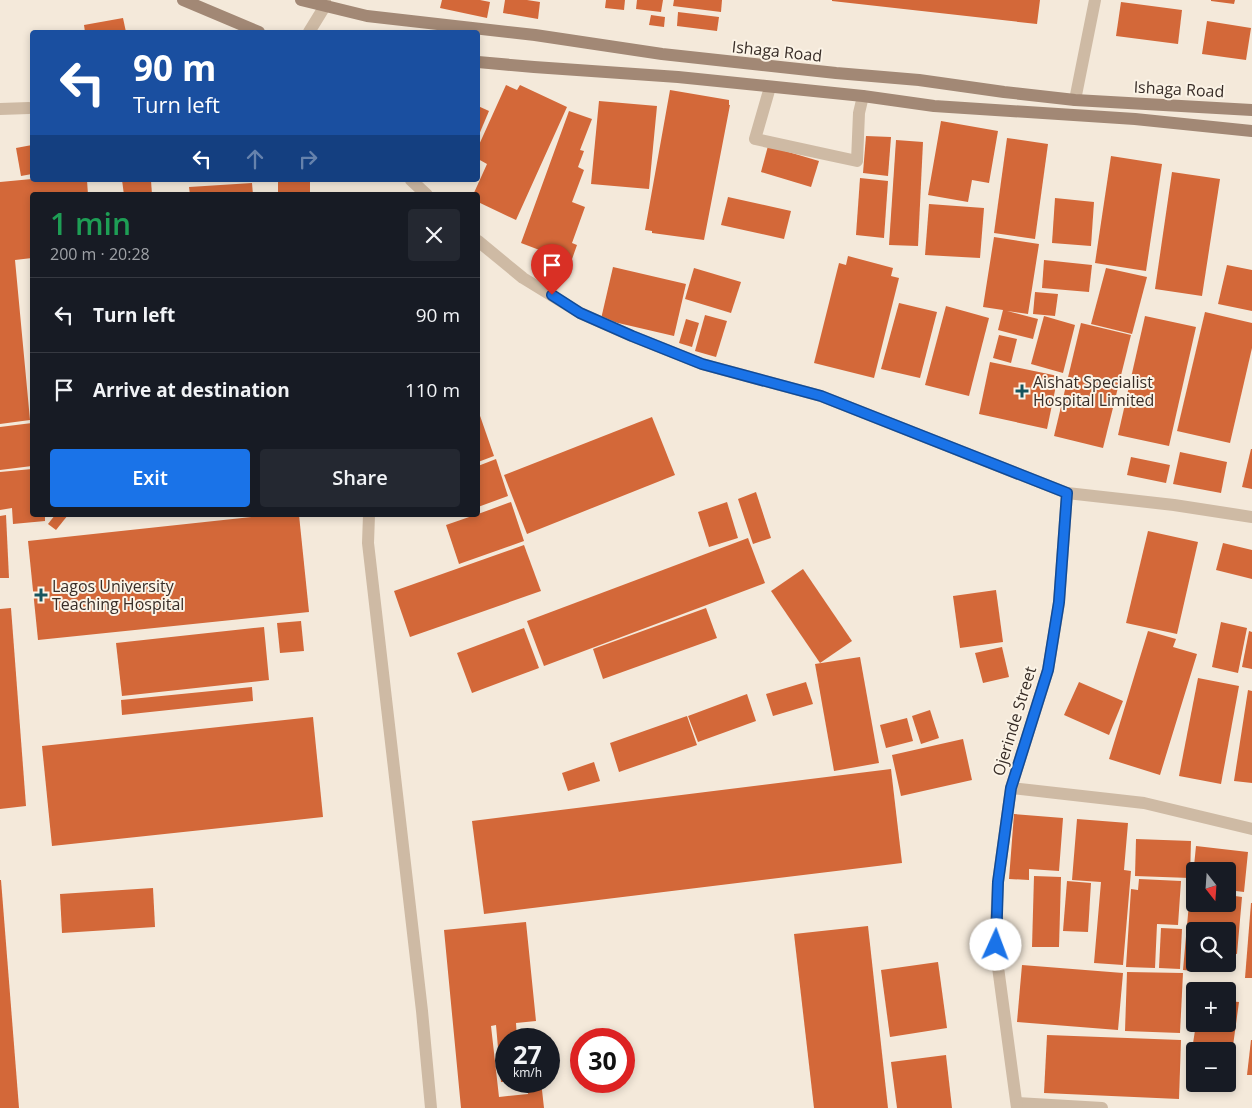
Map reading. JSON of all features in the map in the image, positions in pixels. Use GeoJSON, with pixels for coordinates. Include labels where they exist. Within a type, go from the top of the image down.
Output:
{"type":"FeatureCollection","features":[{"type":"Feature","properties":{"kind":"main road"},"geometry":{"type":"LineString","coordinates":[[183,0],[254,30]]}},
{"type":"Feature","properties":{"kind":"main road","name":"Ishaga Road"},"geometry":{"type":"LineString","coordinates":[[301,0],[325,3],[368,16],[535,34],[662,54],[919,80],[1075,100],[1252,110]]}},
{"type":"Feature","properties":{"kind":"main road","name":"Ishaga Road"},"geometry":{"type":"LineString","coordinates":[[480,62],[678,76],[863,96],[934,106],[1125,119],[1252,131]]}},
{"type":"Feature","properties":{"kind":"street"},"geometry":{"type":"LineString","coordinates":[[1075,100],[1095,0]]}},
{"type":"Feature","properties":{"kind":"street"},"geometry":{"type":"LineString","coordinates":[[310,30],[325,3]]}},
{"type":"Feature","properties":{"kind":"street"},"geometry":{"type":"LineString","coordinates":[[770,87],[755,139],[857,161],[859,113],[863,96]]}},
{"type":"Feature","properties":{"kind":"street"},"geometry":{"type":"LineString","coordinates":[[0,109],[30,108]]}},
{"type":"Feature","properties":{"kind":"street"},"geometry":{"type":"LineString","coordinates":[[413,182],[424,192]]}},
{"type":"Feature","properties":{"kind":"street"},"geometry":{"type":"LineString","coordinates":[[480,243],[524,278],[580,313],[702,364],[821,396],[1067,493],[1174,505],[1252,518]]}},
{"type":"Feature","properties":{"kind":"street","name":"Ojerinde Street"},"geometry":{"type":"LineString","coordinates":[[1017,1106],[996,945],[998,882],[1011,788],[1048,670],[1059,602],[1067,493]]}},
{"type":"Feature","properties":{"kind":"street"},"geometry":{"type":"LineString","coordinates":[[369,517],[368,543],[421,1002],[431,1108]]}},
{"type":"Feature","properties":{"kind":"street"},"geometry":{"type":"LineString","coordinates":[[1011,788],[1144,803],[1252,829]]}},
{"type":"Feature","properties":{"kind":"street"},"geometry":{"type":"LineString","coordinates":[[1017,1106],[1102,1108]]}},
{"type":"Feature","properties":{"kind":"building"},"geometry":{"type":"Polygon","coordinates":[[[442,0],[480,0],[490,2],[487,18],[440,8],[442,0]]]}},
{"type":"Feature","properties":{"kind":"building"},"geometry":{"type":"Polygon","coordinates":[[[505,0],[540,2],[538,19],[503,13],[505,0]]]}},
{"type":"Feature","properties":{"kind":"building"},"geometry":{"type":"Polygon","coordinates":[[[606,0],[625,0],[624,10],[605,8],[606,0]]]}},
{"type":"Feature","properties":{"kind":"building"},"geometry":{"type":"Polygon","coordinates":[[[637,0],[663,0],[661,12],[636,9],[637,0]]]}},
{"type":"Feature","properties":{"kind":"building"},"geometry":{"type":"Polygon","coordinates":[[[674,0],[722,0],[721,12],[673,6],[674,0]]]}},
{"type":"Feature","properties":{"kind":"building"},"geometry":{"type":"Polygon","coordinates":[[[832,0],[1040,0],[1037,24],[832,0]]]}},
{"type":"Feature","properties":{"kind":"building"},"geometry":{"type":"Polygon","coordinates":[[[1211,0],[1235,0],[1234,4],[1211,0]]]}},
{"type":"Feature","properties":{"kind":"building"},"geometry":{"type":"Polygon","coordinates":[[[1121,2],[1182,10],[1178,44],[1116,36],[1121,2]]]}},
{"type":"Feature","properties":{"kind":"building"},"geometry":{"type":"Polygon","coordinates":[[[678,12],[719,17],[717,31],[677,26],[678,12]]]}},
{"type":"Feature","properties":{"kind":"building"},"geometry":{"type":"Polygon","coordinates":[[[651,15],[665,17],[664,27],[649,25],[651,15]]]}},
{"type":"Feature","properties":{"kind":"building"},"geometry":{"type":"Polygon","coordinates":[[[123,18],[126,30],[85,30],[84,25],[123,18]]]}},
{"type":"Feature","properties":{"kind":"building"},"geometry":{"type":"Polygon","coordinates":[[[1207,21],[1251,28],[1246,60],[1202,54],[1207,21]]]}},
{"type":"Feature","properties":{"kind":"building"},"geometry":{"type":"Polygon","coordinates":[[[506,85],[517,90],[520,85],[567,107],[516,220],[480,203],[480,192],[474,192],[487,164],[480,160],[480,143],[506,85]]]}},
{"type":"Feature","properties":{"kind":"building"},"geometry":{"type":"Polygon","coordinates":[[[670,90],[729,100],[730,105],[704,240],[652,233],[652,231],[645,230],[670,90]]]}},
{"type":"Feature","properties":{"kind":"building"},"geometry":{"type":"Polygon","coordinates":[[[599,101],[657,106],[649,189],[591,184],[599,101]]]}},
{"type":"Feature","properties":{"kind":"building"},"geometry":{"type":"Polygon","coordinates":[[[480,107],[489,111],[480,132],[480,107]]]}},
{"type":"Feature","properties":{"kind":"building"},"geometry":{"type":"Polygon","coordinates":[[[569,111],[592,119],[580,150],[584,151],[578,167],[584,170],[572,202],[585,207],[572,243],[577,245],[571,262],[521,243],[569,111]]]}},
{"type":"Feature","properties":{"kind":"building"},"geometry":{"type":"Polygon","coordinates":[[[941,121],[998,131],[989,183],[972,180],[968,202],[928,195],[941,121]]]}},
{"type":"Feature","properties":{"kind":"building"},"geometry":{"type":"Polygon","coordinates":[[[866,136],[891,137],[888,176],[863,173],[866,136]]]}},
{"type":"Feature","properties":{"kind":"building"},"geometry":{"type":"Polygon","coordinates":[[[1007,138],[1048,144],[1035,239],[994,233],[1007,138]]]}},
{"type":"Feature","properties":{"kind":"building"},"geometry":{"type":"Polygon","coordinates":[[[896,140],[923,142],[918,246],[889,245],[896,140]]]}},
{"type":"Feature","properties":{"kind":"building"},"geometry":{"type":"Polygon","coordinates":[[[30,145],[30,174],[21,176],[16,148],[30,145]]]}},
{"type":"Feature","properties":{"kind":"building"},"geometry":{"type":"Polygon","coordinates":[[[768,146],[819,161],[811,187],[761,172],[768,146]]]}},
{"type":"Feature","properties":{"kind":"building"},"geometry":{"type":"Polygon","coordinates":[[[1111,156],[1162,164],[1146,271],[1095,263],[1111,156]]]}},
{"type":"Feature","properties":{"kind":"building"},"geometry":{"type":"Polygon","coordinates":[[[1172,172],[1220,179],[1202,296],[1155,289],[1172,172]]]}},
{"type":"Feature","properties":{"kind":"building"},"geometry":{"type":"Polygon","coordinates":[[[860,178],[888,181],[884,238],[856,235],[860,178]]]}},
{"type":"Feature","properties":{"kind":"building"},"geometry":{"type":"Polygon","coordinates":[[[30,179],[30,182],[87,182],[88,192],[30,192],[30,258],[15,260],[30,420],[0,424],[0,182],[30,179]]]}},
{"type":"Feature","properties":{"kind":"building"},"geometry":{"type":"Polygon","coordinates":[[[122,182],[151,182],[152,192],[124,192],[122,182]]]}},
{"type":"Feature","properties":{"kind":"building"},"geometry":{"type":"Polygon","coordinates":[[[278,182],[310,182],[310,192],[278,192],[278,182]]]}},
{"type":"Feature","properties":{"kind":"building"},"geometry":{"type":"Polygon","coordinates":[[[252,183],[253,192],[190,192],[189,187],[252,183]]]}},
{"type":"Feature","properties":{"kind":"building"},"geometry":{"type":"Polygon","coordinates":[[[728,197],[791,211],[784,239],[721,225],[728,197]]]}},
{"type":"Feature","properties":{"kind":"building"},"geometry":{"type":"Polygon","coordinates":[[[1055,198],[1094,202],[1091,246],[1052,243],[1055,198]]]}},
{"type":"Feature","properties":{"kind":"building"},"geometry":{"type":"Polygon","coordinates":[[[929,204],[984,208],[980,258],[925,255],[929,204]]]}},
{"type":"Feature","properties":{"kind":"building"},"geometry":{"type":"Polygon","coordinates":[[[994,237],[1039,244],[1028,314],[1007,311],[1038,319],[1033,339],[998,330],[1003,310],[983,307],[994,237]]]}},
{"type":"Feature","properties":{"kind":"building"},"geometry":{"type":"Polygon","coordinates":[[[848,256],[893,268],[891,276],[899,278],[874,378],[814,363],[839,263],[846,265],[848,256]]]}},
{"type":"Feature","properties":{"kind":"building"},"geometry":{"type":"Polygon","coordinates":[[[1044,260],[1092,265],[1089,292],[1042,288],[1044,260]]]}},
{"type":"Feature","properties":{"kind":"building"},"geometry":{"type":"Polygon","coordinates":[[[1227,265],[1252,270],[1252,311],[1218,304],[1227,265]]]}},
{"type":"Feature","properties":{"kind":"building"},"geometry":{"type":"Polygon","coordinates":[[[613,267],[686,284],[674,336],[601,319],[613,267]]]}},
{"type":"Feature","properties":{"kind":"building"},"geometry":{"type":"Polygon","coordinates":[[[694,268],[741,282],[731,313],[685,299],[694,268]]]}},
{"type":"Feature","properties":{"kind":"building"},"geometry":{"type":"Polygon","coordinates":[[[1106,268],[1147,277],[1132,334],[1091,324],[1106,268]]]}},
{"type":"Feature","properties":{"kind":"building"},"geometry":{"type":"Polygon","coordinates":[[[1035,292],[1058,294],[1055,316],[1033,314],[1035,292]]]}},
{"type":"Feature","properties":{"kind":"building"},"geometry":{"type":"Polygon","coordinates":[[[899,303],[937,312],[920,378],[881,369],[899,303]]]}},
{"type":"Feature","properties":{"kind":"building"},"geometry":{"type":"Polygon","coordinates":[[[946,306],[989,318],[969,396],[925,385],[946,306]]]}},
{"type":"Feature","properties":{"kind":"building"},"geometry":{"type":"Polygon","coordinates":[[[1205,312],[1252,323],[1252,348],[1230,443],[1177,431],[1205,312]]]}},
{"type":"Feature","properties":{"kind":"building"},"geometry":{"type":"Polygon","coordinates":[[[705,315],[727,321],[716,357],[695,351],[705,315]]]}},
{"type":"Feature","properties":{"kind":"building"},"geometry":{"type":"Polygon","coordinates":[[[1044,316],[1075,325],[1063,373],[1031,364],[1044,316]]]}},
{"type":"Feature","properties":{"kind":"building"},"geometry":{"type":"Polygon","coordinates":[[[1145,316],[1196,327],[1169,446],[1118,435],[1145,316]]]}},
{"type":"Feature","properties":{"kind":"building"},"geometry":{"type":"Polygon","coordinates":[[[686,319],[699,323],[692,347],[679,343],[686,319]]]}},
{"type":"Feature","properties":{"kind":"building"},"geometry":{"type":"Polygon","coordinates":[[[1081,323],[1131,335],[1103,448],[1054,436],[1081,323]]]}},
{"type":"Feature","properties":{"kind":"building"},"geometry":{"type":"Polygon","coordinates":[[[999,335],[1017,339],[1011,363],[993,358],[999,335]]]}},
{"type":"Feature","properties":{"kind":"building"},"geometry":{"type":"Polygon","coordinates":[[[990,362],[1058,376],[1047,429],[979,414],[990,362]]]}},
{"type":"Feature","properties":{"kind":"building"},"geometry":{"type":"Polygon","coordinates":[[[480,416],[494,456],[480,461],[480,416]]]}},
{"type":"Feature","properties":{"kind":"building"},"geometry":{"type":"Polygon","coordinates":[[[652,417],[675,475],[527,534],[504,475],[652,417]]]}},
{"type":"Feature","properties":{"kind":"building"},"geometry":{"type":"Polygon","coordinates":[[[30,423],[30,466],[0,470],[0,427],[30,423]]]}},
{"type":"Feature","properties":{"kind":"building"},"geometry":{"type":"Polygon","coordinates":[[[1252,449],[1252,489],[1242,487],[1252,449]]]}},
{"type":"Feature","properties":{"kind":"building"},"geometry":{"type":"Polygon","coordinates":[[[1180,452],[1227,462],[1221,493],[1173,484],[1180,452]]]}},
{"type":"Feature","properties":{"kind":"building"},"geometry":{"type":"Polygon","coordinates":[[[1131,457],[1170,465],[1166,483],[1127,475],[1131,457]]]}},
{"type":"Feature","properties":{"kind":"building"},"geometry":{"type":"Polygon","coordinates":[[[496,459],[508,496],[480,506],[480,465],[496,459]]]}},
{"type":"Feature","properties":{"kind":"building"},"geometry":{"type":"Polygon","coordinates":[[[30,469],[30,517],[45,517],[45,521],[13,524],[12,508],[0,510],[0,472],[30,469]]]}},
{"type":"Feature","properties":{"kind":"building"},"geometry":{"type":"Polygon","coordinates":[[[756,492],[771,538],[753,544],[738,499],[756,492]]]}},
{"type":"Feature","properties":{"kind":"building"},"geometry":{"type":"Polygon","coordinates":[[[511,502],[524,541],[459,564],[446,525],[469,517],[480,517],[480,513],[511,502]]]}},
{"type":"Feature","properties":{"kind":"building"},"geometry":{"type":"Polygon","coordinates":[[[727,502],[738,538],[709,547],[698,512],[727,502]]]}},
{"type":"Feature","properties":{"kind":"building"},"geometry":{"type":"Polygon","coordinates":[[[6,515],[9,578],[0,578],[0,516],[6,515]]]}},
{"type":"Feature","properties":{"kind":"building"},"geometry":{"type":"Polygon","coordinates":[[[53,517],[66,517],[56,530],[48,524],[53,517]]]}},
{"type":"Feature","properties":{"kind":"building"},"geometry":{"type":"Polygon","coordinates":[[[251,517],[299,517],[309,612],[38,640],[28,541],[251,517]]]}},
{"type":"Feature","properties":{"kind":"building"},"geometry":{"type":"Polygon","coordinates":[[[1148,531],[1198,542],[1177,634],[1126,623],[1148,531]]]}},
{"type":"Feature","properties":{"kind":"building"},"geometry":{"type":"Polygon","coordinates":[[[748,538],[765,583],[544,666],[527,621],[748,538]]]}},
{"type":"Feature","properties":{"kind":"building"},"geometry":{"type":"Polygon","coordinates":[[[1223,543],[1252,550],[1252,579],[1216,570],[1223,543]]]}},
{"type":"Feature","properties":{"kind":"building"},"geometry":{"type":"Polygon","coordinates":[[[524,545],[541,591],[410,637],[394,591],[524,545]]]}},
{"type":"Feature","properties":{"kind":"building"},"geometry":{"type":"Polygon","coordinates":[[[803,569],[852,641],[820,663],[771,591],[803,569]]]}},
{"type":"Feature","properties":{"kind":"building"},"geometry":{"type":"Polygon","coordinates":[[[996,590],[1003,642],[960,648],[953,596],[996,590]]]}},
{"type":"Feature","properties":{"kind":"building"},"geometry":{"type":"Polygon","coordinates":[[[11,608],[26,806],[0,809],[0,609],[11,608]]]}},
{"type":"Feature","properties":{"kind":"building"},"geometry":{"type":"Polygon","coordinates":[[[706,608],[717,638],[603,679],[593,649],[706,608]]]}},
{"type":"Feature","properties":{"kind":"building"},"geometry":{"type":"Polygon","coordinates":[[[301,621],[304,651],[280,653],[277,623],[301,621]]]}},
{"type":"Feature","properties":{"kind":"building"},"geometry":{"type":"Polygon","coordinates":[[[1221,622],[1247,628],[1238,673],[1212,667],[1221,622]]]}},
{"type":"Feature","properties":{"kind":"building"},"geometry":{"type":"Polygon","coordinates":[[[264,627],[269,680],[122,696],[116,643],[264,627]]]}},
{"type":"Feature","properties":{"kind":"building"},"geometry":{"type":"Polygon","coordinates":[[[524,628],[539,668],[472,693],[457,653],[524,628]]]}},
{"type":"Feature","properties":{"kind":"building"},"geometry":{"type":"Polygon","coordinates":[[[1148,631],[1176,639],[1173,647],[1197,654],[1160,775],[1109,759],[1148,631]]]}},
{"type":"Feature","properties":{"kind":"building"},"geometry":{"type":"Polygon","coordinates":[[[1249,631],[1252,632],[1252,669],[1242,667],[1249,631]]]}},
{"type":"Feature","properties":{"kind":"building"},"geometry":{"type":"Polygon","coordinates":[[[1002,647],[1009,677],[983,683],[975,653],[1002,647]]]}},
{"type":"Feature","properties":{"kind":"building"},"geometry":{"type":"Polygon","coordinates":[[[860,657],[879,763],[834,771],[815,664],[860,657]]]}},
{"type":"Feature","properties":{"kind":"building"},"geometry":{"type":"Polygon","coordinates":[[[1198,678],[1239,686],[1221,784],[1179,776],[1198,678]]]}},
{"type":"Feature","properties":{"kind":"building"},"geometry":{"type":"Polygon","coordinates":[[[806,682],[813,704],[773,716],[766,694],[806,682]]]}},
{"type":"Feature","properties":{"kind":"building"},"geometry":{"type":"Polygon","coordinates":[[[1079,682],[1123,701],[1109,735],[1064,715],[1079,682]]]}},
{"type":"Feature","properties":{"kind":"building"},"geometry":{"type":"Polygon","coordinates":[[[252,687],[253,701],[122,715],[121,700],[252,687]]]}},
{"type":"Feature","properties":{"kind":"building"},"geometry":{"type":"Polygon","coordinates":[[[1248,690],[1252,691],[1252,783],[1234,781],[1248,690]]]}},
{"type":"Feature","properties":{"kind":"building"},"geometry":{"type":"Polygon","coordinates":[[[747,694],[756,721],[698,742],[688,716],[747,694]]]}},
{"type":"Feature","properties":{"kind":"building"},"geometry":{"type":"Polygon","coordinates":[[[930,710],[939,738],[921,744],[912,716],[930,710]]]}},
{"type":"Feature","properties":{"kind":"building"},"geometry":{"type":"Polygon","coordinates":[[[687,716],[697,745],[619,772],[610,743],[687,716]]]}},
{"type":"Feature","properties":{"kind":"building"},"geometry":{"type":"Polygon","coordinates":[[[313,717],[323,817],[52,846],[42,746],[313,717]]]}},
{"type":"Feature","properties":{"kind":"building"},"geometry":{"type":"Polygon","coordinates":[[[907,718],[913,741],[886,748],[880,725],[907,718]]]}},
{"type":"Feature","properties":{"kind":"building"},"geometry":{"type":"Polygon","coordinates":[[[963,739],[972,780],[901,796],[892,755],[963,739]]]}},
{"type":"Feature","properties":{"kind":"building"},"geometry":{"type":"Polygon","coordinates":[[[594,762],[600,781],[568,791],[562,773],[594,762]]]}},
{"type":"Feature","properties":{"kind":"building"},"geometry":{"type":"Polygon","coordinates":[[[891,769],[902,863],[484,914],[472,821],[891,769]]]}},
{"type":"Feature","properties":{"kind":"building"},"geometry":{"type":"Polygon","coordinates":[[[1014,814],[1063,818],[1059,871],[1029,869],[1029,880],[1009,879],[1014,814]]]}},
{"type":"Feature","properties":{"kind":"building"},"geometry":{"type":"Polygon","coordinates":[[[1077,819],[1128,823],[1124,870],[1131,871],[1123,965],[1094,963],[1101,882],[1072,880],[1077,819]]]}},
{"type":"Feature","properties":{"kind":"building"},"geometry":{"type":"Polygon","coordinates":[[[1136,839],[1191,841],[1190,862],[1186,862],[1186,878],[1135,876],[1136,839]]]}},
{"type":"Feature","properties":{"kind":"building"},"geometry":{"type":"Polygon","coordinates":[[[1196,846],[1248,852],[1244,892],[1236,891],[1236,862],[1194,862],[1196,846]]]}},
{"type":"Feature","properties":{"kind":"building"},"geometry":{"type":"Polygon","coordinates":[[[1034,876],[1061,877],[1059,947],[1032,947],[1034,876]]]}},
{"type":"Feature","properties":{"kind":"building"},"geometry":{"type":"Polygon","coordinates":[[[1139,879],[1181,881],[1178,925],[1157,924],[1155,968],[1126,967],[1131,889],[1138,890],[1139,879]]]}},
{"type":"Feature","properties":{"kind":"building"},"geometry":{"type":"Polygon","coordinates":[[[1,880],[19,1108],[0,1108],[1,880]]]}},
{"type":"Feature","properties":{"kind":"building"},"geometry":{"type":"Polygon","coordinates":[[[1067,881],[1091,883],[1088,932],[1063,931],[1067,881]]]}},
{"type":"Feature","properties":{"kind":"building"},"geometry":{"type":"Polygon","coordinates":[[[153,888],[155,927],[62,933],[60,894],[153,888]]]}},
{"type":"Feature","properties":{"kind":"building"},"geometry":{"type":"Polygon","coordinates":[[[1236,896],[1242,897],[1237,954],[1236,922],[1187,922],[1188,912],[1236,912],[1236,896]]]}},
{"type":"Feature","properties":{"kind":"building"},"geometry":{"type":"Polygon","coordinates":[[[1251,903],[1252,978],[1245,978],[1251,903]]]}},
{"type":"Feature","properties":{"kind":"building"},"geometry":{"type":"Polygon","coordinates":[[[526,922],[536,1021],[516,1023],[516,1028],[496,1028],[496,1025],[491,1026],[495,1062],[495,1093],[499,1093],[499,1097],[542,1093],[544,1108],[461,1108],[444,930],[526,922]]]}},
{"type":"Feature","properties":{"kind":"building"},"geometry":{"type":"Polygon","coordinates":[[[868,926],[888,1108],[814,1108],[794,934],[868,926]]]}},
{"type":"Feature","properties":{"kind":"building"},"geometry":{"type":"Polygon","coordinates":[[[1161,928],[1182,929],[1180,969],[1159,968],[1161,928]]]}},
{"type":"Feature","properties":{"kind":"building"},"geometry":{"type":"Polygon","coordinates":[[[1186,937],[1186,970],[1183,970],[1186,937]]]}},
{"type":"Feature","properties":{"kind":"building"},"geometry":{"type":"Polygon","coordinates":[[[938,962],[947,1028],[890,1037],[881,970],[938,962]]]}},
{"type":"Feature","properties":{"kind":"building"},"geometry":{"type":"Polygon","coordinates":[[[1022,965],[1123,973],[1118,1030],[1017,1022],[1022,965]]]}},
{"type":"Feature","properties":{"kind":"building"},"geometry":{"type":"Polygon","coordinates":[[[1127,972],[1183,973],[1180,1033],[1125,1031],[1127,972]]]}},
{"type":"Feature","properties":{"kind":"building"},"geometry":{"type":"Polygon","coordinates":[[[1236,1002],[1239,1002],[1236,1024],[1236,1002]]]}},
{"type":"Feature","properties":{"kind":"building"},"geometry":{"type":"Polygon","coordinates":[[[1195,1032],[1235,1032],[1234,1042],[1193,1042],[1195,1032]]]}},
{"type":"Feature","properties":{"kind":"building"},"geometry":{"type":"Polygon","coordinates":[[[1047,1035],[1181,1040],[1179,1099],[1044,1093],[1047,1035]]]}},
{"type":"Feature","properties":{"kind":"building"},"geometry":{"type":"Polygon","coordinates":[[[1251,1040],[1252,1075],[1247,1075],[1251,1040]]]}},
{"type":"Feature","properties":{"kind":"building"},"geometry":{"type":"Polygon","coordinates":[[[946,1055],[952,1108],[897,1108],[891,1062],[946,1055]]]}},
{"type":"Feature","properties":{"kind":"place","name":"Aishat Specialist Hospital Limited"},"geometry":{"type":"Point","coordinates":[1022,391]}},
{"type":"Feature","properties":{"kind":"place","name":"Lagos University Teaching Hospital"},"geometry":{"type":"Point","coordinates":[41,595]}},
{"type":"Feature","properties":{"kind":"route"},"geometry":{"type":"LineString","coordinates":[[552,295],[580,313],[702,364],[821,396],[1067,493],[1059,602],[1048,670],[1011,788],[998,882],[996,945]]}}]}
